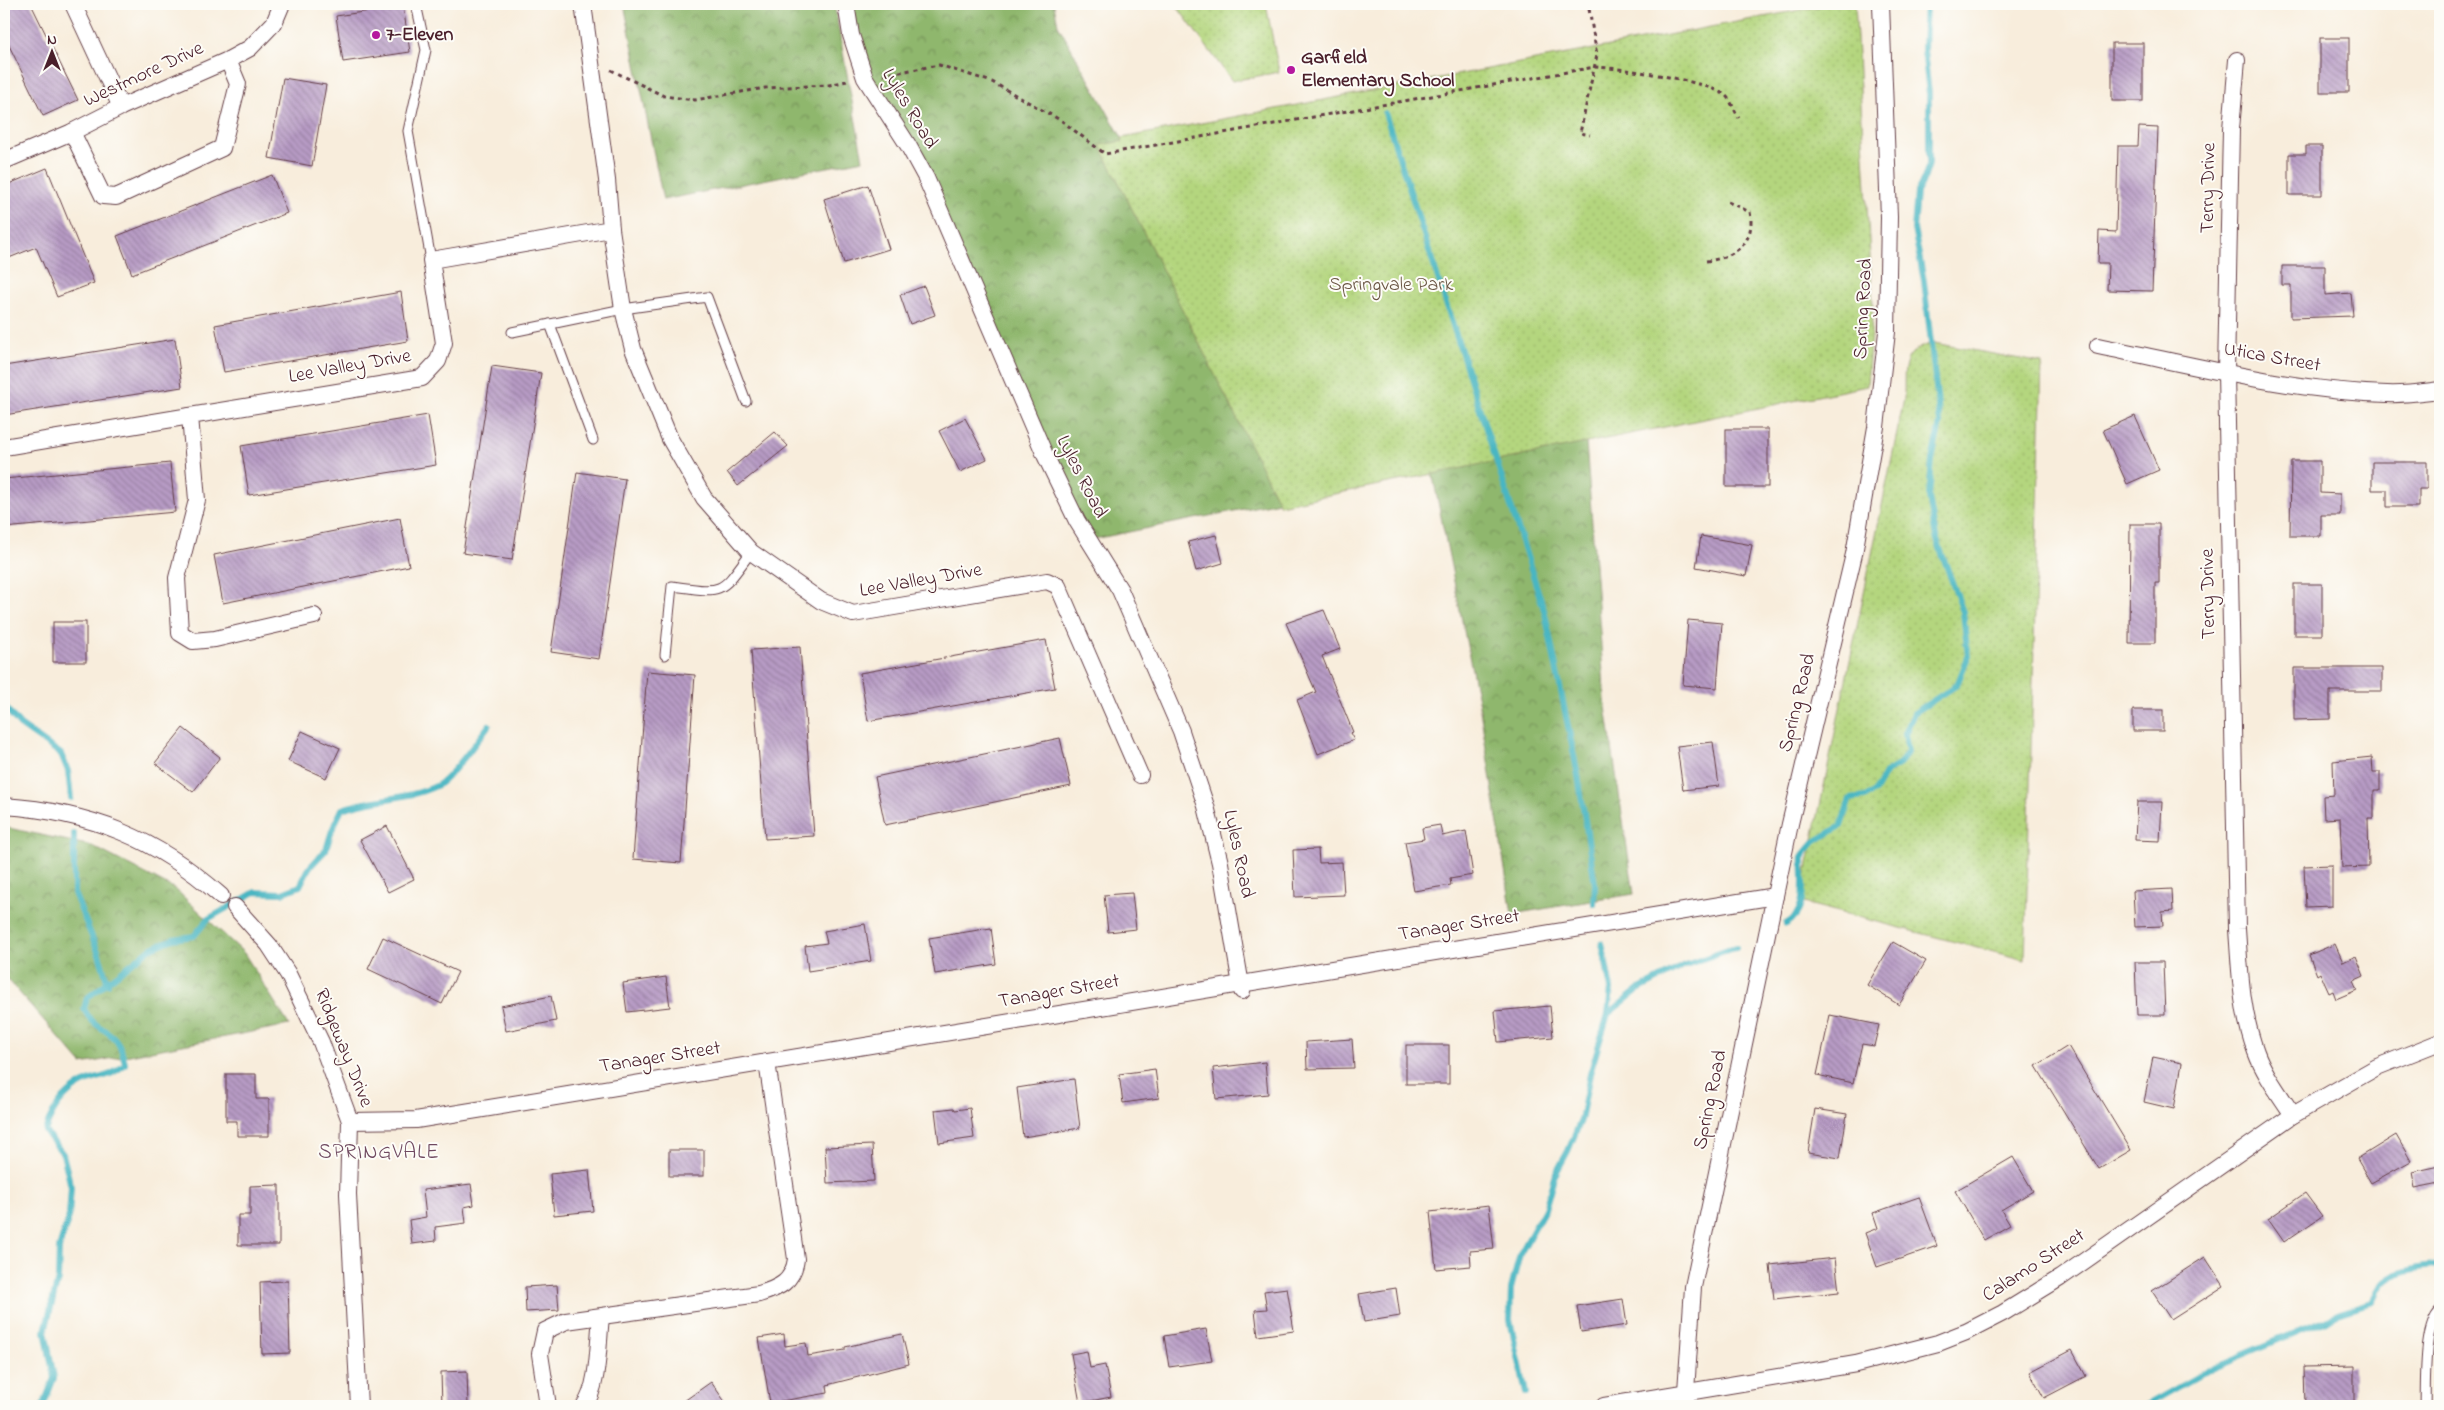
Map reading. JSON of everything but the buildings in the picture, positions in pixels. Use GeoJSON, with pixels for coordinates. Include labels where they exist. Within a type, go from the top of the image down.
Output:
{"type":"FeatureCollection","features":[{"type":"Feature","properties":{"kind":"street"},"geometry":{"type":"LineString","coordinates":[[73,4],[121,107]]}},
{"type":"Feature","properties":{"kind":"street","name":"Westmore Drive"},"geometry":{"type":"LineString","coordinates":[[4,161],[72,132],[121,107],[228,60],[250,48],[274,22],[282,4]]}},
{"type":"Feature","properties":{"kind":"street","name":"Lee Valley Drive"},"geometry":{"type":"LineString","coordinates":[[583,4],[607,180],[611,229],[623,309],[632,349],[670,440],[704,498],[751,552],[821,601],[854,614],[1047,581],[1058,586],[1140,775]]}},
{"type":"Feature","properties":{"kind":"street","name":"Lyles Road"},"geometry":{"type":"LineString","coordinates":[[846,4],[851,35],[865,78],[908,145],[926,178],[1045,455],[1077,522],[1120,590],[1181,731],[1206,806],[1220,864],[1241,987]]}},
{"type":"Feature","properties":{"kind":"street","name":"Spring Road"},"geometry":{"type":"LineString","coordinates":[[1685,1399],[1694,1287],[1775,896],[1854,554],[1876,428],[1887,332],[1889,217],[1882,4]]}},
{"type":"Feature","properties":{"kind":"street"},"geometry":{"type":"LineString","coordinates":[[72,132],[103,196],[116,198],[222,148],[238,84],[228,60]]}},
{"type":"Feature","properties":{"kind":"street","name":"Terry Drive"},"geometry":{"type":"LineString","coordinates":[[2238,60],[2231,128],[2226,372],[2240,978],[2247,1020],[2256,1052],[2293,1115]]}},
{"type":"Feature","properties":{"kind":"street"},"geometry":{"type":"LineString","coordinates":[[431,260],[611,229]]}},
{"type":"Feature","properties":{"kind":"street","name":"Lee Valley Drive"},"geometry":{"type":"LineString","coordinates":[[4,447],[422,378],[438,361],[444,343],[431,260]]}},
{"type":"Feature","properties":{"kind":"street","name":"Utica Street"},"geometry":{"type":"LineString","coordinates":[[2098,346],[2267,381],[2350,392],[2389,394],[2440,390]]}},
{"type":"Feature","properties":{"kind":"street"},"geometry":{"type":"LineString","coordinates":[[190,416],[197,500],[177,578],[176,605],[180,633],[193,641],[215,640],[314,616]]}},
{"type":"Feature","properties":{"kind":"street"},"geometry":{"type":"LineString","coordinates":[[4,806],[61,813],[122,831],[186,866],[221,896]]}},
{"type":"Feature","properties":{"kind":"street","name":"Tanager Street"},"geometry":{"type":"LineString","coordinates":[[350,1121],[416,1120],[1241,987],[1775,896]]}},
{"type":"Feature","properties":{"kind":"street","name":"Ridgeway Drive"},"geometry":{"type":"LineString","coordinates":[[234,907],[268,945],[288,974],[321,1042],[350,1121],[348,1194],[358,1406]]}},
{"type":"Feature","properties":{"kind":"street","name":"Calamo Street"},"geometry":{"type":"LineString","coordinates":[[1604,1406],[1685,1399],[1856,1364],[1938,1343],[1966,1332],[2003,1313],[2060,1278],[2293,1115],[2377,1067],[2440,1042]]}},
{"type":"Feature","properties":{"kind":"street"},"geometry":{"type":"LineString","coordinates":[[548,1406],[540,1354],[545,1331],[566,1321],[759,1294],[779,1288],[789,1280],[795,1268],[796,1259],[767,1062]]}},
{"type":"Feature","properties":{"kind":"street"},"geometry":{"type":"LineString","coordinates":[[584,1406],[589,1399],[595,1371],[601,1317]]}},
{"type":"Feature","properties":{"kind":"lane"},"geometry":{"type":"LineString","coordinates":[[416,4],[426,50],[408,131],[431,260]]}},
{"type":"Feature","properties":{"kind":"lane"},"geometry":{"type":"LineString","coordinates":[[512,332],[623,309],[707,298],[746,401]]}},
{"type":"Feature","properties":{"kind":"lane"},"geometry":{"type":"LineString","coordinates":[[550,324],[593,440]]}},
{"type":"Feature","properties":{"kind":"lane"},"geometry":{"type":"LineString","coordinates":[[665,655],[672,586],[712,592],[727,585],[751,552]]}},
{"type":"Feature","properties":{"kind":"lane"},"geometry":{"type":"LineString","coordinates":[[2425,1406],[2426,1363],[2433,1322],[2440,1310]]}},
{"type":"Feature","properties":{"kind":"path"},"geometry":{"type":"LineString","coordinates":[[1589,10],[1597,55],[1580,133],[1590,135]]}},
{"type":"Feature","properties":{"kind":"path"},"geometry":{"type":"LineString","coordinates":[[590,60],[664,96],[695,100],[765,88],[829,85],[939,65],[992,82],[1062,122],[1105,154],[1595,67],[1612,67],[1690,82],[1726,96],[1739,118]]}},
{"type":"Feature","properties":{"kind":"path"},"geometry":{"type":"LineString","coordinates":[[1706,261],[1732,254],[1740,249],[1747,239],[1751,224],[1750,212],[1728,202]]}},
{"type":"Feature","properties":{"kind":"green space"},"geometry":{"type":"Polygon","coordinates":[[[624,4],[834,4],[863,160],[663,200],[624,4]]]}},
{"type":"Feature","properties":{"kind":"green space"},"geometry":{"type":"Polygon","coordinates":[[[848,4],[1054,4],[1058,25],[1122,138],[1279,502],[1084,541],[917,151],[865,91],[848,4]]]}},
{"type":"Feature","properties":{"kind":"green space"},"geometry":{"type":"Polygon","coordinates":[[[1175,4],[1266,4],[1279,72],[1232,81],[1175,4]]]}},
{"type":"Feature","properties":{"kind":"green space","name":"Springvale Park"},"geometry":{"type":"Polygon","coordinates":[[[1832,4],[1855,4],[1873,306],[1867,386],[1280,505],[1100,145],[1123,141],[1122,138],[1832,4]]]}},
{"type":"Feature","properties":{"kind":"green space"},"geometry":{"type":"Polygon","coordinates":[[[1934,343],[2042,363],[2025,960],[1800,902],[1904,399],[1906,363],[1909,356],[1915,351],[1923,346],[1934,343]]]}},
{"type":"Feature","properties":{"kind":"green space"},"geometry":{"type":"Polygon","coordinates":[[[1586,442],[1605,700],[1634,894],[1512,914],[1480,710],[1432,472],[1586,442]]]}},
{"type":"Feature","properties":{"kind":"green space"},"geometry":{"type":"Polygon","coordinates":[[[4,827],[92,846],[175,889],[244,953],[289,1025],[82,1064],[4,975],[4,827]]]}},
{"type":"Feature","properties":{"kind":"waterway"},"geometry":{"type":"LineString","coordinates":[[1786,924],[1794,918],[1801,903],[1803,893],[1803,855],[1814,842],[1841,826],[1850,799],[1865,797],[1875,791],[1885,773],[1900,764],[1908,751],[1905,734],[1914,713],[1957,685],[1968,657],[1963,612],[1936,537],[1929,497],[1932,460],[1940,423],[1924,281],[1914,229],[1917,192],[1929,164],[1929,94],[1924,50],[1926,4]]}},
{"type":"Feature","properties":{"kind":"waterway"},"geometry":{"type":"LineString","coordinates":[[1385,113],[1545,613],[1578,775],[1595,884],[1594,904]]}},
{"type":"Feature","properties":{"kind":"waterway"},"geometry":{"type":"LineString","coordinates":[[4,706],[20,725],[61,754],[68,771],[71,798]]}},
{"type":"Feature","properties":{"kind":"waterway"},"geometry":{"type":"LineString","coordinates":[[43,1406],[54,1378],[45,1331],[58,1279],[59,1248],[69,1216],[71,1187],[63,1154],[45,1131],[52,1114],[62,1100],[75,1088],[91,1080],[113,1073],[125,1064],[122,1051],[117,1042],[95,1023],[84,1009],[87,998],[150,949],[173,939],[194,936],[208,919],[255,892],[282,893],[300,886],[309,868],[326,850],[332,830],[342,809],[353,805],[401,797],[436,786],[456,768],[489,725]]}},
{"type":"Feature","properties":{"kind":"waterway"},"geometry":{"type":"LineString","coordinates":[[74,834],[74,893],[99,954],[108,984]]}},
{"type":"Feature","properties":{"kind":"waterway"},"geometry":{"type":"LineString","coordinates":[[1526,1393],[1510,1320],[1511,1289],[1520,1254],[1545,1209],[1554,1177],[1568,1151],[1581,1120],[1590,1074],[1608,1014],[1611,989],[1602,943]]}},
{"type":"Feature","properties":{"kind":"waterway"},"geometry":{"type":"LineString","coordinates":[[1608,1014],[1638,990],[1683,966],[1736,947]]}},
{"type":"Feature","properties":{"kind":"waterway"},"geometry":{"type":"LineString","coordinates":[[2145,1406],[2214,1367],[2326,1320],[2335,1314],[2372,1302],[2382,1284],[2389,1278],[2410,1270],[2440,1265]]}},
{"type":"Feature","properties":{"kind":"place","name":"7-Eleven"},"geometry":{"type":"Point","coordinates":[376,35]}},
{"type":"Feature","properties":{"kind":"place","name":"Garfield Elementary School"},"geometry":{"type":"Point","coordinates":[1291,70]}},
{"type":"Feature","properties":{"kind":"district","name":"SPRINGVALE"},"geometry":{"type":"Point","coordinates":[379,1153]}}]}
